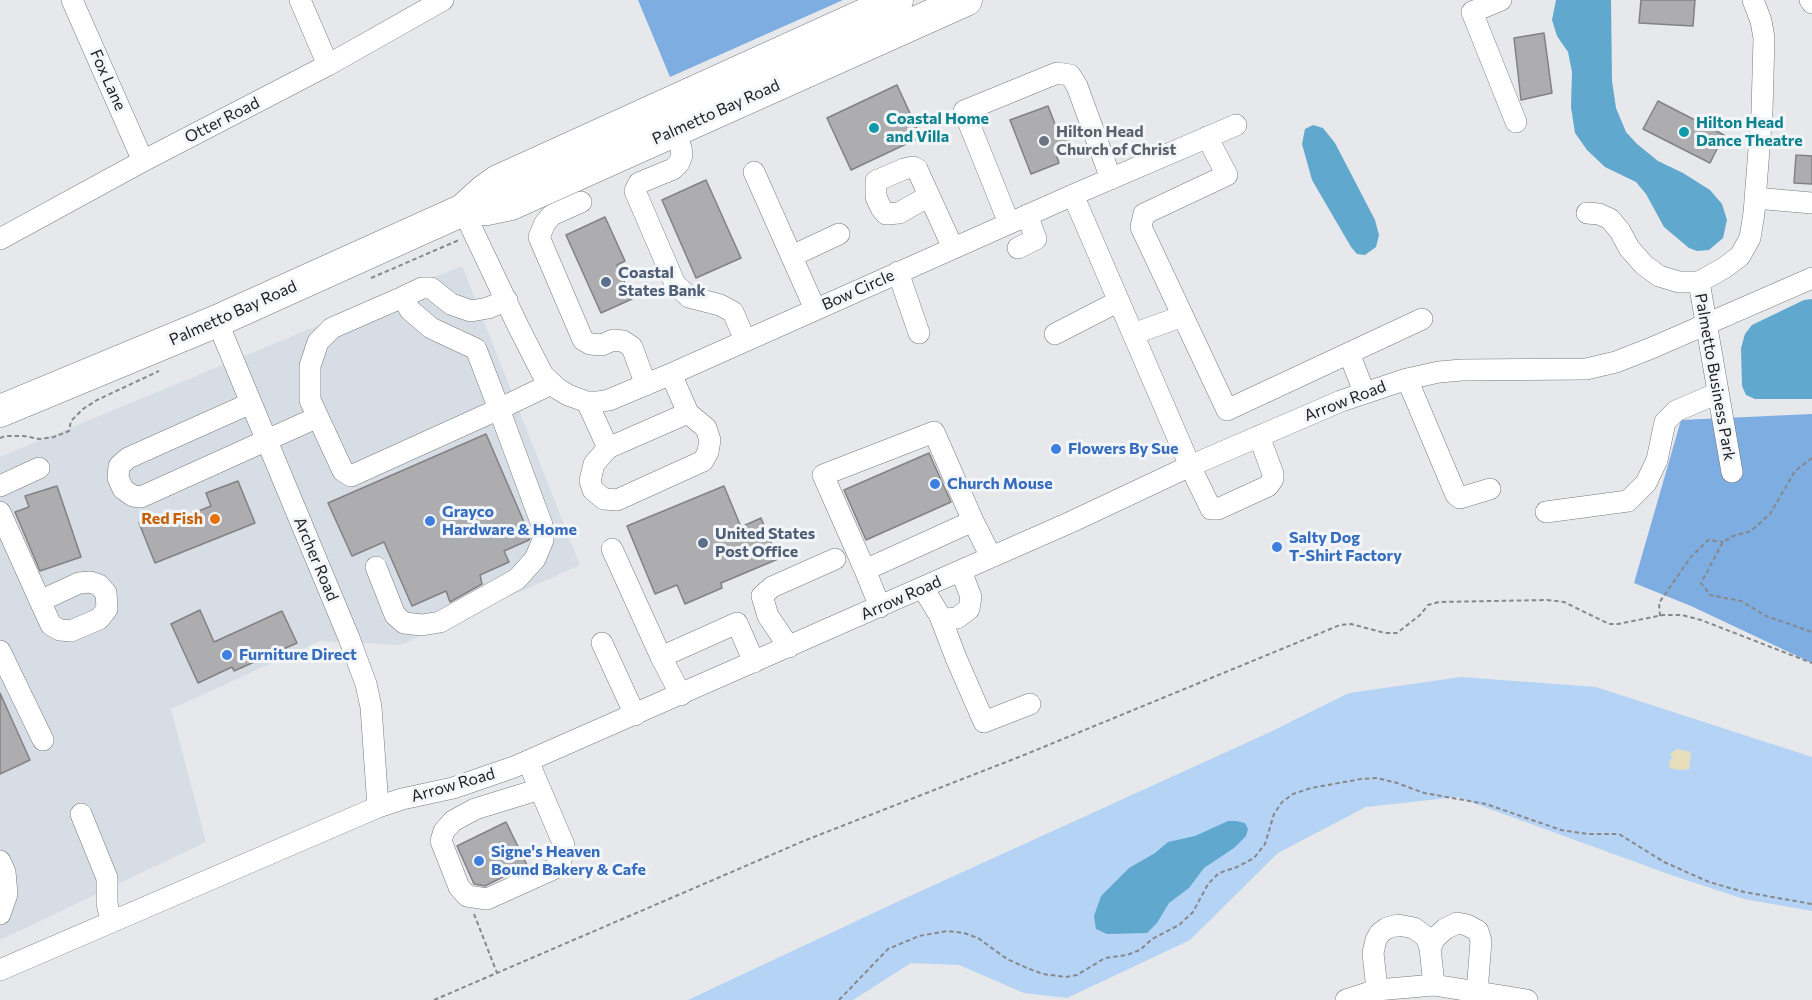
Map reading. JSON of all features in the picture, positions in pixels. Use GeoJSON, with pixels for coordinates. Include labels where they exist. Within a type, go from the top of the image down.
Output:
{"type":"FeatureCollection","features":[{"type":"Feature","properties":{"kind":"highway","name":"Palmetto Bay Road"},"geometry":{"type":"LineString","coordinates":[[464,210],[498,181],[897,0]]}},
{"type":"Feature","properties":{"kind":"highway","name":"Palmetto Bay Road"},"geometry":{"type":"LineString","coordinates":[[0,411],[217,321],[464,210],[511,204],[966,0]]}},
{"type":"Feature","properties":{"kind":"street","name":"Fox Lane"},"geometry":{"type":"LineString","coordinates":[[72,0],[144,161]]}},
{"type":"Feature","properties":{"kind":"street"},"geometry":{"type":"LineString","coordinates":[[300,0],[328,65]]}},
{"type":"Feature","properties":{"kind":"street","name":"Otter Road"},"geometry":{"type":"LineString","coordinates":[[0,239],[328,65],[443,0]]}},
{"type":"Feature","properties":{"kind":"street"},"geometry":{"type":"LineString","coordinates":[[1501,0],[1473,12],[1516,122]]}},
{"type":"Feature","properties":{"kind":"street","name":"Palmetto Business Park"},"geometry":{"type":"LineString","coordinates":[[1587,213],[1599,214],[1610,219],[1644,266],[1659,276],[1679,282],[1699,282],[1740,256],[1749,238],[1755,198],[1762,111],[1764,38],[1761,21],[1753,0]]}},
{"type":"Feature","properties":{"kind":"street"},"geometry":{"type":"LineString","coordinates":[[1018,248],[1036,240],[1018,219],[964,111],[1057,73],[1070,75],[1077,86],[1111,179]]}},
{"type":"Feature","properties":{"kind":"street","name":"Bow Circle"},"geometry":{"type":"LineString","coordinates":[[587,402],[609,400],[646,385],[1018,219],[1236,125]]}},
{"type":"Feature","properties":{"kind":"street"},"geometry":{"type":"LineString","coordinates":[[674,131],[681,148],[682,155],[679,163],[673,169],[639,183],[635,191],[675,284],[689,297],[720,305],[733,312],[745,340]]}},
{"type":"Feature","properties":{"kind":"street"},"geometry":{"type":"LineString","coordinates":[[1207,137],[1227,175],[1144,214],[1141,227],[1227,410],[1422,319]]}},
{"type":"Feature","properties":{"kind":"street"},"geometry":{"type":"LineString","coordinates":[[754,172],[815,309]]}},
{"type":"Feature","properties":{"kind":"street"},"geometry":{"type":"LineString","coordinates":[[1073,195],[1190,466],[1211,509],[1268,486],[1273,479],[1259,436]]}},
{"type":"Feature","properties":{"kind":"street"},"geometry":{"type":"LineString","coordinates":[[929,196],[953,248]]}},
{"type":"Feature","properties":{"kind":"street"},"geometry":{"type":"LineString","coordinates":[[1755,198],[1812,203]]}},
{"type":"Feature","properties":{"kind":"street"},"geometry":{"type":"LineString","coordinates":[[581,202],[552,215],[545,223],[539,237],[583,340],[590,344],[602,345],[613,340],[623,341],[632,347],[646,385]]}},
{"type":"Feature","properties":{"kind":"street"},"geometry":{"type":"LineString","coordinates":[[464,210],[538,365],[552,384],[568,395],[587,402],[608,448]]}},
{"type":"Feature","properties":{"kind":"street"},"geometry":{"type":"LineString","coordinates":[[792,256],[839,234]]}},
{"type":"Feature","properties":{"kind":"street"},"geometry":{"type":"LineString","coordinates":[[898,272],[919,333]]}},
{"type":"Feature","properties":{"kind":"street","name":"Arrow Road"},"geometry":{"type":"LineString","coordinates":[[0,970],[378,807],[466,783],[528,760],[635,715],[1071,522],[1190,466],[1364,392],[1407,379],[1462,370],[1586,369],[1616,362],[1812,278]]}},
{"type":"Feature","properties":{"kind":"street","name":"Palmetto Business Park"},"geometry":{"type":"LineString","coordinates":[[1699,282],[1731,472]]}},
{"type":"Feature","properties":{"kind":"street"},"geometry":{"type":"LineString","coordinates":[[507,300],[489,308],[471,311],[451,304],[431,288],[422,288],[332,328],[318,342],[310,366],[310,400],[343,471],[351,476],[552,384]]}},
{"type":"Feature","properties":{"kind":"street"},"geometry":{"type":"LineString","coordinates":[[375,567],[395,615],[404,623],[422,625],[440,622],[518,579],[535,559],[543,540],[542,525],[476,349],[431,328],[410,310],[404,297]]}},
{"type":"Feature","properties":{"kind":"street"},"geometry":{"type":"LineString","coordinates":[[1055,334],[1119,301]]}},
{"type":"Feature","properties":{"kind":"street"},"geometry":{"type":"LineString","coordinates":[[1133,334],[1183,316]]}},
{"type":"Feature","properties":{"kind":"street","name":"Archer Road"},"geometry":{"type":"LineString","coordinates":[[217,321],[350,638],[366,684],[371,707],[378,807]]}},
{"type":"Feature","properties":{"kind":"street"},"geometry":{"type":"LineString","coordinates":[[1350,353],[1364,392]]}},
{"type":"Feature","properties":{"kind":"street"},"geometry":{"type":"LineString","coordinates":[[671,374],[688,414],[706,428],[710,440],[703,461],[617,500],[604,499],[593,490],[590,481],[594,464],[608,448],[688,414]]}},
{"type":"Feature","properties":{"kind":"street"},"geometry":{"type":"LineString","coordinates":[[1407,379],[1456,495],[1460,498],[1490,489]]}},
{"type":"Feature","properties":{"kind":"street"},"geometry":{"type":"LineString","coordinates":[[1546,512],[1628,501],[1646,483],[1657,460],[1665,422],[1676,411],[1718,393]]}},
{"type":"Feature","properties":{"kind":"street"},"geometry":{"type":"LineString","coordinates":[[251,403],[128,458],[119,466],[118,478],[123,489],[133,496],[141,497],[318,417]]}},
{"type":"Feature","properties":{"kind":"street"},"geometry":{"type":"LineString","coordinates":[[880,607],[823,475],[934,432],[991,557]]}},
{"type":"Feature","properties":{"kind":"street"},"geometry":{"type":"LineString","coordinates":[[0,486],[39,468]]}},
{"type":"Feature","properties":{"kind":"street"},"geometry":{"type":"LineString","coordinates":[[0,512],[40,601]]}},
{"type":"Feature","properties":{"kind":"street"},"geometry":{"type":"LineString","coordinates":[[865,570],[974,521]]}},
{"type":"Feature","properties":{"kind":"street"},"geometry":{"type":"LineString","coordinates":[[612,549],[661,657],[681,695]]}},
{"type":"Feature","properties":{"kind":"street"},"geometry":{"type":"LineString","coordinates":[[789,647],[768,616],[762,596],[772,587],[836,559]]}},
{"type":"Feature","properties":{"kind":"street"},"geometry":{"type":"LineString","coordinates":[[940,616],[947,619],[957,618],[969,609],[971,597],[961,571]]}},
{"type":"Feature","properties":{"kind":"street"},"geometry":{"type":"LineString","coordinates":[[923,588],[940,616],[984,722],[1030,704]]}},
{"type":"Feature","properties":{"kind":"street"},"geometry":{"type":"LineString","coordinates":[[661,657],[737,623],[754,662]]}},
{"type":"Feature","properties":{"kind":"street"},"geometry":{"type":"LineString","coordinates":[[602,643],[635,715]]}},
{"type":"Feature","properties":{"kind":"street"},"geometry":{"type":"LineString","coordinates":[[0,651],[43,740]]}},
{"type":"Feature","properties":{"kind":"street"},"geometry":{"type":"LineString","coordinates":[[528,760],[564,845],[560,866],[487,899],[467,896],[459,887],[441,841],[444,831],[453,821],[475,809],[540,789]]}},
{"type":"Feature","properties":{"kind":"street"},"geometry":{"type":"LineString","coordinates":[[466,783],[475,809]]}},
{"type":"Feature","properties":{"kind":"street"},"geometry":{"type":"LineString","coordinates":[[81,814],[107,878],[106,903],[111,922]]}},
{"type":"Feature","properties":{"kind":"street"},"geometry":{"type":"LineString","coordinates":[[0,861],[5,872],[7,894],[0,914]]}},
{"type":"Feature","properties":{"kind":"street"},"geometry":{"type":"LineString","coordinates":[[1430,948],[1435,938],[1445,928],[1457,923],[1478,931],[1481,941],[1477,992]]}},
{"type":"Feature","properties":{"kind":"street"},"geometry":{"type":"LineString","coordinates":[[1377,990],[1373,953],[1376,940],[1387,928],[1398,925],[1414,928],[1426,937],[1430,948],[1434,986]]}},
{"type":"Feature","properties":{"kind":"street"},"geometry":{"type":"LineString","coordinates":[[1346,1000],[1377,990],[1434,986],[1527,1000]]}},
{"type":"Feature","properties":{"kind":"path"},"geometry":{"type":"LineString","coordinates":[[0,438],[24,436],[39,439],[54,437],[69,431]]}},
{"type":"Feature","properties":{"kind":"path"},"geometry":{"type":"LineString","coordinates":[[1812,458],[1796,471],[1770,514],[1751,531],[1733,536],[1723,542],[1701,583],[1710,595],[1741,601],[1766,616],[1812,632]]}},
{"type":"Feature","properties":{"kind":"path"},"geometry":{"type":"LineString","coordinates":[[1660,616],[1659,603],[1690,558],[1708,540],[1723,542]]}},
{"type":"Feature","properties":{"kind":"path"},"geometry":{"type":"LineString","coordinates":[[435,1000],[806,840],[1024,755],[1340,625],[1351,624],[1385,633],[1397,633],[1420,615],[1428,605],[1439,602],[1547,600],[1564,602],[1610,624],[1682,615],[1701,620],[1812,663]]}},
{"type":"Feature","properties":{"kind":"path"},"geometry":{"type":"LineString","coordinates":[[839,1000],[888,949],[919,936],[948,931],[978,938],[1007,958],[1027,968],[1043,974],[1066,977],[1077,975],[1105,958],[1127,955],[1140,950],[1152,939],[1179,925],[1193,912],[1208,884],[1219,873],[1238,867],[1254,858],[1265,844],[1274,814],[1282,802],[1293,794],[1311,788],[1361,778],[1377,778],[1434,795],[1486,804],[1561,830],[1588,834],[1619,834],[1664,862],[1709,882],[1744,892],[1812,904]]}},
{"type":"Feature","properties":{"kind":"path"},"geometry":{"type":"LineString","coordinates":[[467,896],[497,973]]}},
{"type":"Feature","properties":{"kind":"shaded area"},"geometry":{"type":"Polygon","coordinates":[[[638,0],[843,0],[670,77],[638,0]]]}},
{"type":"Feature","properties":{"kind":"shaded area"},"geometry":{"type":"Polygon","coordinates":[[[1556,0],[1611,0],[1612,81],[1616,108],[1626,132],[1637,144],[1658,161],[1710,190],[1722,204],[1727,220],[1723,238],[1709,250],[1697,251],[1689,248],[1664,227],[1646,194],[1636,182],[1605,167],[1587,150],[1575,133],[1571,107],[1572,72],[1568,52],[1557,36],[1552,20],[1556,0]]]}},
{"type":"Feature","properties":{"kind":"shaded area"},"geometry":{"type":"Polygon","coordinates":[[[1313,125],[1323,128],[1335,143],[1375,220],[1379,235],[1376,247],[1365,255],[1357,254],[1351,247],[1312,180],[1302,144],[1305,129],[1313,125]]]}},
{"type":"Feature","properties":{"kind":"shaded area"},"geometry":{"type":"Polygon","coordinates":[[[462,266],[580,565],[400,645],[320,641],[171,709],[206,842],[0,940],[0,457],[462,266]]]}},
{"type":"Feature","properties":{"kind":"shaded area"},"geometry":{"type":"Polygon","coordinates":[[[1812,299],[1812,399],[1755,399],[1746,395],[1742,386],[1741,348],[1745,334],[1752,325],[1804,300],[1812,299]]]}},
{"type":"Feature","properties":{"kind":"shaded area"},"geometry":{"type":"Polygon","coordinates":[[[1812,414],[1812,663],[1691,606],[1634,583],[1681,420],[1812,414]]]}},
{"type":"Feature","properties":{"kind":"shaded area"},"geometry":{"type":"Polygon","coordinates":[[[1461,677],[1596,687],[1812,757],[1812,911],[1744,899],[1671,875],[1457,797],[1366,807],[1278,853],[1190,940],[1067,998],[1024,993],[959,965],[911,963],[853,1000],[688,1000],[1268,733],[1349,693],[1461,677]]]}},
{"type":"Feature","properties":{"kind":"shaded area"},"geometry":{"type":"Polygon","coordinates":[[[1228,821],[1245,823],[1248,829],[1246,836],[1234,848],[1204,868],[1189,888],[1169,903],[1157,923],[1147,933],[1107,934],[1096,929],[1094,916],[1101,896],[1129,868],[1155,853],[1168,842],[1195,836],[1228,821]]]}},
{"type":"Feature","properties":{"kind":"sand"},"geometry":{"type":"Polygon","coordinates":[[[1677,749],[1691,752],[1689,769],[1670,768],[1669,761],[1673,758],[1670,754],[1677,749]]]}},
{"type":"Feature","properties":{"kind":"building"},"geometry":{"type":"Polygon","coordinates":[[[1641,0],[1695,0],[1693,26],[1639,23],[1641,0]]]}},
{"type":"Feature","properties":{"kind":"building"},"geometry":{"type":"Polygon","coordinates":[[[1544,33],[1552,93],[1521,100],[1514,38],[1544,33]]]}},
{"type":"Feature","properties":{"kind":"building","name":"Coastal Home and Villa"},"geometry":{"type":"Polygon","coordinates":[[[897,85],[921,137],[851,170],[827,118],[897,85]]]}},
{"type":"Feature","properties":{"kind":"building","name":"Hilton Head Dance Theatre"},"geometry":{"type":"Polygon","coordinates":[[[1658,101],[1724,135],[1710,163],[1643,129],[1658,101]]]}},
{"type":"Feature","properties":{"kind":"building","name":"Hilton Head Church of Christ"},"geometry":{"type":"Polygon","coordinates":[[[1048,106],[1060,137],[1067,134],[1071,145],[1055,151],[1059,163],[1031,174],[1010,120],[1048,106]]]}},
{"type":"Feature","properties":{"kind":"building"},"geometry":{"type":"Polygon","coordinates":[[[1796,155],[1812,156],[1812,184],[1794,183],[1796,155]]]}},
{"type":"Feature","properties":{"kind":"building"},"geometry":{"type":"Polygon","coordinates":[[[706,180],[741,258],[696,278],[662,200],[706,180]]]}},
{"type":"Feature","properties":{"kind":"building","name":"Coastal States Bank"},"geometry":{"type":"Polygon","coordinates":[[[605,217],[625,261],[617,265],[632,299],[601,313],[566,235],[605,217]]]}},
{"type":"Feature","properties":{"kind":"building","name":"Grayco Hardware & Home"},"geometry":{"type":"Polygon","coordinates":[[[486,434],[530,536],[529,540],[504,551],[509,562],[480,575],[482,584],[450,602],[446,591],[412,606],[384,542],[352,556],[328,503],[486,434]]]}},
{"type":"Feature","properties":{"kind":"building"},"geometry":{"type":"Polygon","coordinates":[[[929,453],[951,502],[866,540],[844,490],[929,453]]]}},
{"type":"Feature","properties":{"kind":"building","name":"Red Fish"},"geometry":{"type":"Polygon","coordinates":[[[238,481],[255,523],[155,563],[139,523],[159,515],[163,525],[211,506],[206,493],[238,481]]]}},
{"type":"Feature","properties":{"kind":"building"},"geometry":{"type":"Polygon","coordinates":[[[57,486],[81,557],[40,571],[15,512],[29,507],[25,496],[57,486]]]}},
{"type":"Feature","properties":{"kind":"building","name":"United States Post Office"},"geometry":{"type":"Polygon","coordinates":[[[724,486],[741,527],[761,518],[778,559],[721,583],[722,588],[685,604],[677,585],[655,594],[627,526],[724,486]]]}},
{"type":"Feature","properties":{"kind":"building","name":"Furniture Direct"},"geometry":{"type":"Polygon","coordinates":[[[200,610],[214,642],[282,611],[297,643],[234,671],[232,667],[198,683],[171,624],[200,610]]]}},
{"type":"Feature","properties":{"kind":"building"},"geometry":{"type":"Polygon","coordinates":[[[0,693],[30,760],[0,774],[0,693]]]}},
{"type":"Feature","properties":{"kind":"building"},"geometry":{"type":"Polygon","coordinates":[[[506,822],[527,865],[485,886],[474,884],[457,846],[506,822]]]}},
{"type":"Feature","properties":{"kind":"place","name":"Coastal Home and Villa"},"geometry":{"type":"Point","coordinates":[874,128]}},
{"type":"Feature","properties":{"kind":"place","name":"Hilton Head Dance Theatre"},"geometry":{"type":"Point","coordinates":[1684,132]}},
{"type":"Feature","properties":{"kind":"place","name":"Hilton Head Church of Christ"},"geometry":{"type":"Point","coordinates":[1044,141]}},
{"type":"Feature","properties":{"kind":"place","name":"Coastal States Bank"},"geometry":{"type":"Point","coordinates":[606,282]}},
{"type":"Feature","properties":{"kind":"place","name":"Flowers By Sue"},"geometry":{"type":"Point","coordinates":[1056,449]}},
{"type":"Feature","properties":{"kind":"place","name":"Church Mouse"},"geometry":{"type":"Point","coordinates":[935,484]}},
{"type":"Feature","properties":{"kind":"place","name":"Red Fish"},"geometry":{"type":"Point","coordinates":[215,519]}},
{"type":"Feature","properties":{"kind":"place","name":"Grayco Hardware & Home"},"geometry":{"type":"Point","coordinates":[430,521]}},
{"type":"Feature","properties":{"kind":"place","name":"United States Post Office"},"geometry":{"type":"Point","coordinates":[703,543]}},
{"type":"Feature","properties":{"kind":"place","name":"Salty Dog T-Shirt Factory"},"geometry":{"type":"Point","coordinates":[1277,547]}},
{"type":"Feature","properties":{"kind":"place","name":"Furniture Direct"},"geometry":{"type":"Point","coordinates":[227,655]}},
{"type":"Feature","properties":{"kind":"place","name":"Signe's Heaven Bound Bakery & Cafe"},"geometry":{"type":"Point","coordinates":[479,861]}}]}
